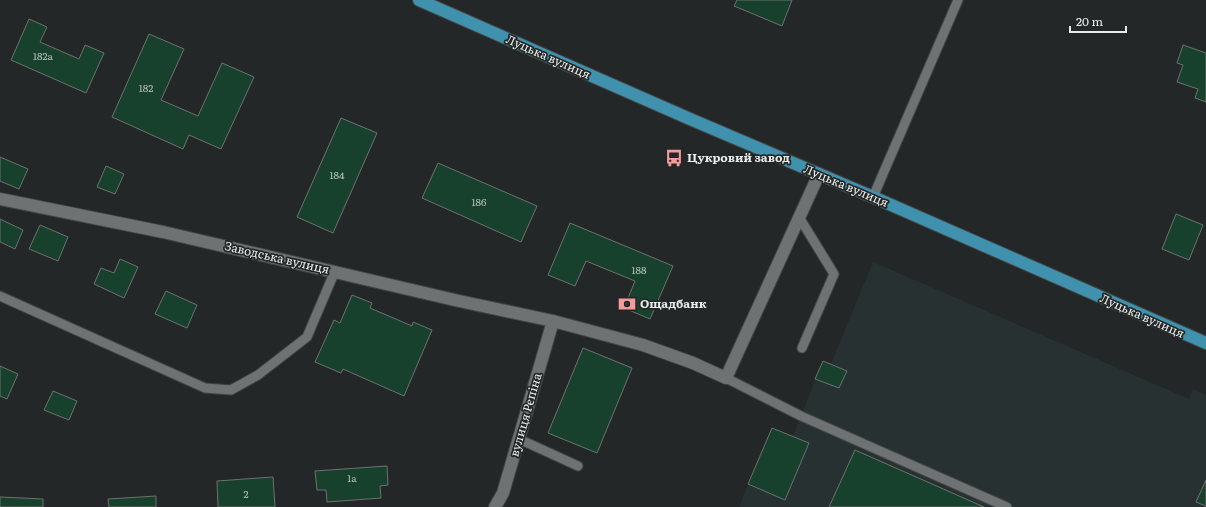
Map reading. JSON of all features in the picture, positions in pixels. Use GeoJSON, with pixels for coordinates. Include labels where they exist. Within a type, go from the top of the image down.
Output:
{"type":"FeatureCollection","features":[{"type":"Feature","properties":{"kind":"main road","name":"Луцька вулиця"},"geometry":{"type":"LineString","coordinates":[[419,0],[1206,343]]}},
{"type":"Feature","properties":{"kind":"street"},"geometry":{"type":"LineString","coordinates":[[726,378],[819,174]]}},
{"type":"Feature","properties":{"kind":"street","name":"Заводська вулиця"},"geometry":{"type":"LineString","coordinates":[[0,199],[163,232],[553,322],[643,345],[693,363],[726,378]]}},
{"type":"Feature","properties":{"kind":"street","name":"вулиця Рєпіна"},"geometry":{"type":"LineString","coordinates":[[495,507],[503,493],[553,322]]}},
{"type":"Feature","properties":{"kind":"lane"},"geometry":{"type":"LineString","coordinates":[[873,197],[958,0]]}},
{"type":"Feature","properties":{"kind":"lane"},"geometry":{"type":"LineString","coordinates":[[799,217],[834,274],[802,348]]}},
{"type":"Feature","properties":{"kind":"lane"},"geometry":{"type":"LineString","coordinates":[[0,296],[205,388],[231,390],[258,375],[307,337],[335,271]]}},
{"type":"Feature","properties":{"kind":"lane"},"geometry":{"type":"LineString","coordinates":[[726,378],[801,416],[1007,507]]}},
{"type":"Feature","properties":{"kind":"lane"},"geometry":{"type":"LineString","coordinates":[[518,439],[578,466]]}},
{"type":"Feature","properties":{"kind":"shaded area"},"geometry":{"type":"Polygon","coordinates":[[[873,262],[1189,399],[1193,389],[1206,395],[1206,507],[739,507],[772,428],[793,436],[823,361],[831,364],[873,262]]]}},
{"type":"Feature","properties":{"kind":"building"},"geometry":{"type":"Polygon","coordinates":[[[737,0],[792,0],[782,26],[734,6],[737,0]]]}},
{"type":"Feature","properties":{"kind":"building"},"geometry":{"type":"Polygon","coordinates":[[[29,19],[47,27],[40,42],[79,59],[85,45],[104,53],[86,93],[11,60],[29,19]]]}},
{"type":"Feature","properties":{"kind":"building"},"geometry":{"type":"Polygon","coordinates":[[[149,34],[184,49],[161,100],[198,116],[222,63],[254,77],[221,149],[189,135],[183,149],[112,117],[149,34]]]}},
{"type":"Feature","properties":{"kind":"building"},"geometry":{"type":"Polygon","coordinates":[[[1183,45],[1206,53],[1206,102],[1195,98],[1198,89],[1177,82],[1183,65],[1177,63],[1183,45]]]}},
{"type":"Feature","properties":{"kind":"building"},"geometry":{"type":"Polygon","coordinates":[[[341,118],[377,133],[333,233],[297,217],[341,118]]]}},
{"type":"Feature","properties":{"kind":"building"},"geometry":{"type":"Polygon","coordinates":[[[0,157],[28,169],[19,189],[0,181],[0,157]]]}},
{"type":"Feature","properties":{"kind":"building"},"geometry":{"type":"Polygon","coordinates":[[[438,163],[537,206],[521,242],[422,198],[438,163]]]}},
{"type":"Feature","properties":{"kind":"building"},"geometry":{"type":"Polygon","coordinates":[[[106,166],[124,174],[115,194],[97,187],[106,166]]]}},
{"type":"Feature","properties":{"kind":"building"},"geometry":{"type":"Polygon","coordinates":[[[1176,214],[1203,225],[1189,260],[1162,249],[1176,214]]]}},
{"type":"Feature","properties":{"kind":"building"},"geometry":{"type":"Polygon","coordinates":[[[0,219],[23,230],[15,249],[0,242],[0,219]]]}},
{"type":"Feature","properties":{"kind":"building"},"geometry":{"type":"Polygon","coordinates":[[[570,223],[673,266],[650,319],[624,308],[635,281],[586,261],[575,286],[548,275],[570,223]]]}},
{"type":"Feature","properties":{"kind":"building"},"geometry":{"type":"Polygon","coordinates":[[[40,225],[68,237],[58,261],[29,249],[40,225]]]}},
{"type":"Feature","properties":{"kind":"building"},"geometry":{"type":"Polygon","coordinates":[[[120,259],[138,267],[124,298],[94,284],[101,268],[114,273],[120,259]]]}},
{"type":"Feature","properties":{"kind":"building"},"geometry":{"type":"Polygon","coordinates":[[[166,291],[197,305],[187,328],[155,314],[166,291]]]}},
{"type":"Feature","properties":{"kind":"building"},"geometry":{"type":"Polygon","coordinates":[[[352,295],[372,303],[370,308],[412,326],[413,322],[432,330],[404,396],[343,369],[341,373],[315,362],[334,320],[340,323],[352,295]]]}},
{"type":"Feature","properties":{"kind":"building"},"geometry":{"type":"Polygon","coordinates":[[[583,348],[632,368],[597,453],[548,433],[583,348]]]}},
{"type":"Feature","properties":{"kind":"building"},"geometry":{"type":"Polygon","coordinates":[[[823,361],[847,371],[839,388],[815,379],[823,361]]]}},
{"type":"Feature","properties":{"kind":"building"},"geometry":{"type":"Polygon","coordinates":[[[0,366],[18,374],[7,399],[0,396],[0,366]]]}},
{"type":"Feature","properties":{"kind":"building"},"geometry":{"type":"Polygon","coordinates":[[[53,391],[77,401],[69,420],[44,410],[53,391]]]}},
{"type":"Feature","properties":{"kind":"building"},"geometry":{"type":"Polygon","coordinates":[[[772,428],[809,443],[785,500],[748,484],[772,428]]]}},
{"type":"Feature","properties":{"kind":"building"},"geometry":{"type":"Polygon","coordinates":[[[855,450],[984,507],[829,507],[855,450]]]}},
{"type":"Feature","properties":{"kind":"building"},"geometry":{"type":"Polygon","coordinates":[[[387,466],[388,485],[380,486],[381,498],[327,502],[326,490],[317,490],[315,471],[387,466]]]}},
{"type":"Feature","properties":{"kind":"building"},"geometry":{"type":"Polygon","coordinates":[[[273,477],[275,507],[218,507],[217,481],[273,477]]]}},
{"type":"Feature","properties":{"kind":"building"},"geometry":{"type":"Polygon","coordinates":[[[1206,480],[1206,506],[1196,502],[1206,480]]]}},
{"type":"Feature","properties":{"kind":"building"},"geometry":{"type":"Polygon","coordinates":[[[156,496],[156,507],[109,507],[108,499],[156,496]]]}},
{"type":"Feature","properties":{"kind":"building"},"geometry":{"type":"Polygon","coordinates":[[[0,497],[43,499],[43,507],[0,507],[0,497]]]}},
{"type":"Feature","properties":{"kind":"place","name":"Цукровий завод"},"geometry":{"type":"Point","coordinates":[674,158]}},
{"type":"Feature","properties":{"kind":"place","name":"Ощадбанк"},"geometry":{"type":"Point","coordinates":[627,304]}}]}
